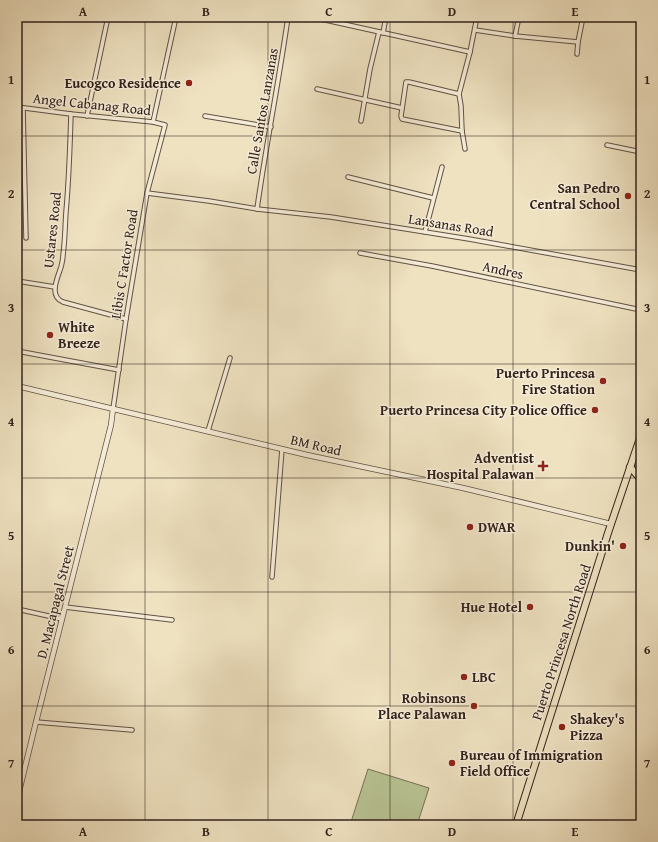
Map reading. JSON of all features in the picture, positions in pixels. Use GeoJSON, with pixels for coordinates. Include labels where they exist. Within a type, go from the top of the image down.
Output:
{"type":"FeatureCollection","features":[{"type":"Feature","properties":{"kind":"main road","name":"Puerto Princesa North Road"},"geometry":{"type":"LineString","coordinates":[[516,825],[611,524],[641,435]]}},
{"type":"Feature","properties":{"kind":"main road"},"geometry":{"type":"LineString","coordinates":[[630,467],[641,481]]}},
{"type":"Feature","properties":{"kind":"street"},"geometry":{"type":"LineString","coordinates":[[87,116],[108,17]]}},
{"type":"Feature","properties":{"kind":"street"},"geometry":{"type":"LineString","coordinates":[[153,122],[176,17]]}},
{"type":"Feature","properties":{"kind":"street","name":"Calle Santos Lanzanas"},"geometry":{"type":"LineString","coordinates":[[257,209],[263,163],[271,127],[288,17]]}},
{"type":"Feature","properties":{"kind":"street"},"geometry":{"type":"LineString","coordinates":[[312,17],[470,52]]}},
{"type":"Feature","properties":{"kind":"street"},"geometry":{"type":"LineString","coordinates":[[383,33],[386,17]]}},
{"type":"Feature","properties":{"kind":"street"},"geometry":{"type":"LineString","coordinates":[[465,149],[459,94],[477,17]]}},
{"type":"Feature","properties":{"kind":"street"},"geometry":{"type":"LineString","coordinates":[[515,36],[519,17]]}},
{"type":"Feature","properties":{"kind":"street"},"geometry":{"type":"LineString","coordinates":[[577,54],[583,17]]}},
{"type":"Feature","properties":{"kind":"street"},"geometry":{"type":"LineString","coordinates":[[475,30],[515,36],[578,42]]}},
{"type":"Feature","properties":{"kind":"street"},"geometry":{"type":"LineString","coordinates":[[361,120],[378,32]]}},
{"type":"Feature","properties":{"kind":"street"},"geometry":{"type":"LineString","coordinates":[[459,94],[407,82],[405,83],[401,116],[402,119],[462,131]]}},
{"type":"Feature","properties":{"kind":"street"},"geometry":{"type":"LineString","coordinates":[[318,89],[402,108]]}},
{"type":"Feature","properties":{"kind":"street","name":"Angel Cabanag Road"},"geometry":{"type":"LineString","coordinates":[[17,107],[87,116],[153,122],[165,125]]}},
{"type":"Feature","properties":{"kind":"street"},"geometry":{"type":"LineString","coordinates":[[23,108],[26,238]]}},
{"type":"Feature","properties":{"kind":"street","name":"Ustares Road"},"geometry":{"type":"LineString","coordinates":[[71,114],[68,194],[63,253],[61,267],[55,287],[56,298],[126,320]]}},
{"type":"Feature","properties":{"kind":"street"},"geometry":{"type":"LineString","coordinates":[[205,116],[271,127]]}},
{"type":"Feature","properties":{"kind":"street","name":"Libis C Factor Road"},"geometry":{"type":"LineString","coordinates":[[113,409],[147,193],[165,125]]}},
{"type":"Feature","properties":{"kind":"street"},"geometry":{"type":"LineString","coordinates":[[607,145],[641,152]]}},
{"type":"Feature","properties":{"kind":"street"},"geometry":{"type":"LineString","coordinates":[[425,232],[442,167]]}},
{"type":"Feature","properties":{"kind":"street"},"geometry":{"type":"LineString","coordinates":[[348,177],[433,198]]}},
{"type":"Feature","properties":{"kind":"street","name":"Lansanas Road"},"geometry":{"type":"LineString","coordinates":[[147,193],[257,209],[331,217],[469,239],[641,270]]}},
{"type":"Feature","properties":{"kind":"street","name":"Andres"},"geometry":{"type":"LineString","coordinates":[[360,253],[440,268],[641,310]]}},
{"type":"Feature","properties":{"kind":"street"},"geometry":{"type":"LineString","coordinates":[[17,281],[55,287]]}},
{"type":"Feature","properties":{"kind":"street"},"geometry":{"type":"LineString","coordinates":[[17,350],[119,370]]}},
{"type":"Feature","properties":{"kind":"street"},"geometry":{"type":"LineString","coordinates":[[208,431],[230,358]]}},
{"type":"Feature","properties":{"kind":"street"},"geometry":{"type":"LineString","coordinates":[[17,398],[18,386]]}},
{"type":"Feature","properties":{"kind":"street","name":"BM Road"},"geometry":{"type":"LineString","coordinates":[[18,386],[307,455],[463,488],[611,524]]}},
{"type":"Feature","properties":{"kind":"street","name":"D. Macapagal Street"},"geometry":{"type":"LineString","coordinates":[[17,800],[111,425],[113,409]]}},
{"type":"Feature","properties":{"kind":"street"},"geometry":{"type":"LineString","coordinates":[[272,577],[282,449]]}},
{"type":"Feature","properties":{"kind":"street"},"geometry":{"type":"LineString","coordinates":[[65,607],[172,620]]}},
{"type":"Feature","properties":{"kind":"street"},"geometry":{"type":"LineString","coordinates":[[17,609],[62,619]]}},
{"type":"Feature","properties":{"kind":"street"},"geometry":{"type":"LineString","coordinates":[[36,722],[132,730]]}},
{"type":"Feature","properties":{"kind":"green space"},"geometry":{"type":"Polygon","coordinates":[[[368,769],[429,788],[417,825],[350,825],[368,769]]]}},
{"type":"Feature","properties":{"kind":"place","name":"Eucogco Residence"},"geometry":{"type":"Point","coordinates":[189,83]}},
{"type":"Feature","properties":{"kind":"place","name":"San Pedro Central School"},"geometry":{"type":"Point","coordinates":[628,196]}},
{"type":"Feature","properties":{"kind":"place","name":"White Breeze"},"geometry":{"type":"Point","coordinates":[50,335]}},
{"type":"Feature","properties":{"kind":"place","name":"Puerto Princesa Fire Station"},"geometry":{"type":"Point","coordinates":[603,381]}},
{"type":"Feature","properties":{"kind":"place","name":"Puerto Princesa City Police Office"},"geometry":{"type":"Point","coordinates":[595,410]}},
{"type":"Feature","properties":{"kind":"place","name":"Adventist Hospital Palawan"},"geometry":{"type":"Point","coordinates":[543,466]}},
{"type":"Feature","properties":{"kind":"place","name":"DWAR"},"geometry":{"type":"Point","coordinates":[470,527]}},
{"type":"Feature","properties":{"kind":"place","name":"Dunkin'"},"geometry":{"type":"Point","coordinates":[623,546]}},
{"type":"Feature","properties":{"kind":"place","name":"Hue Hotel"},"geometry":{"type":"Point","coordinates":[530,607]}},
{"type":"Feature","properties":{"kind":"place","name":"LBC"},"geometry":{"type":"Point","coordinates":[464,677]}},
{"type":"Feature","properties":{"kind":"place","name":"Robinsons Place Palawan"},"geometry":{"type":"Point","coordinates":[474,706]}},
{"type":"Feature","properties":{"kind":"place","name":"Shakey's Pizza"},"geometry":{"type":"Point","coordinates":[562,727]}},
{"type":"Feature","properties":{"kind":"place","name":"Bureau of Immigration Field Office"},"geometry":{"type":"Point","coordinates":[452,763]}}]}
